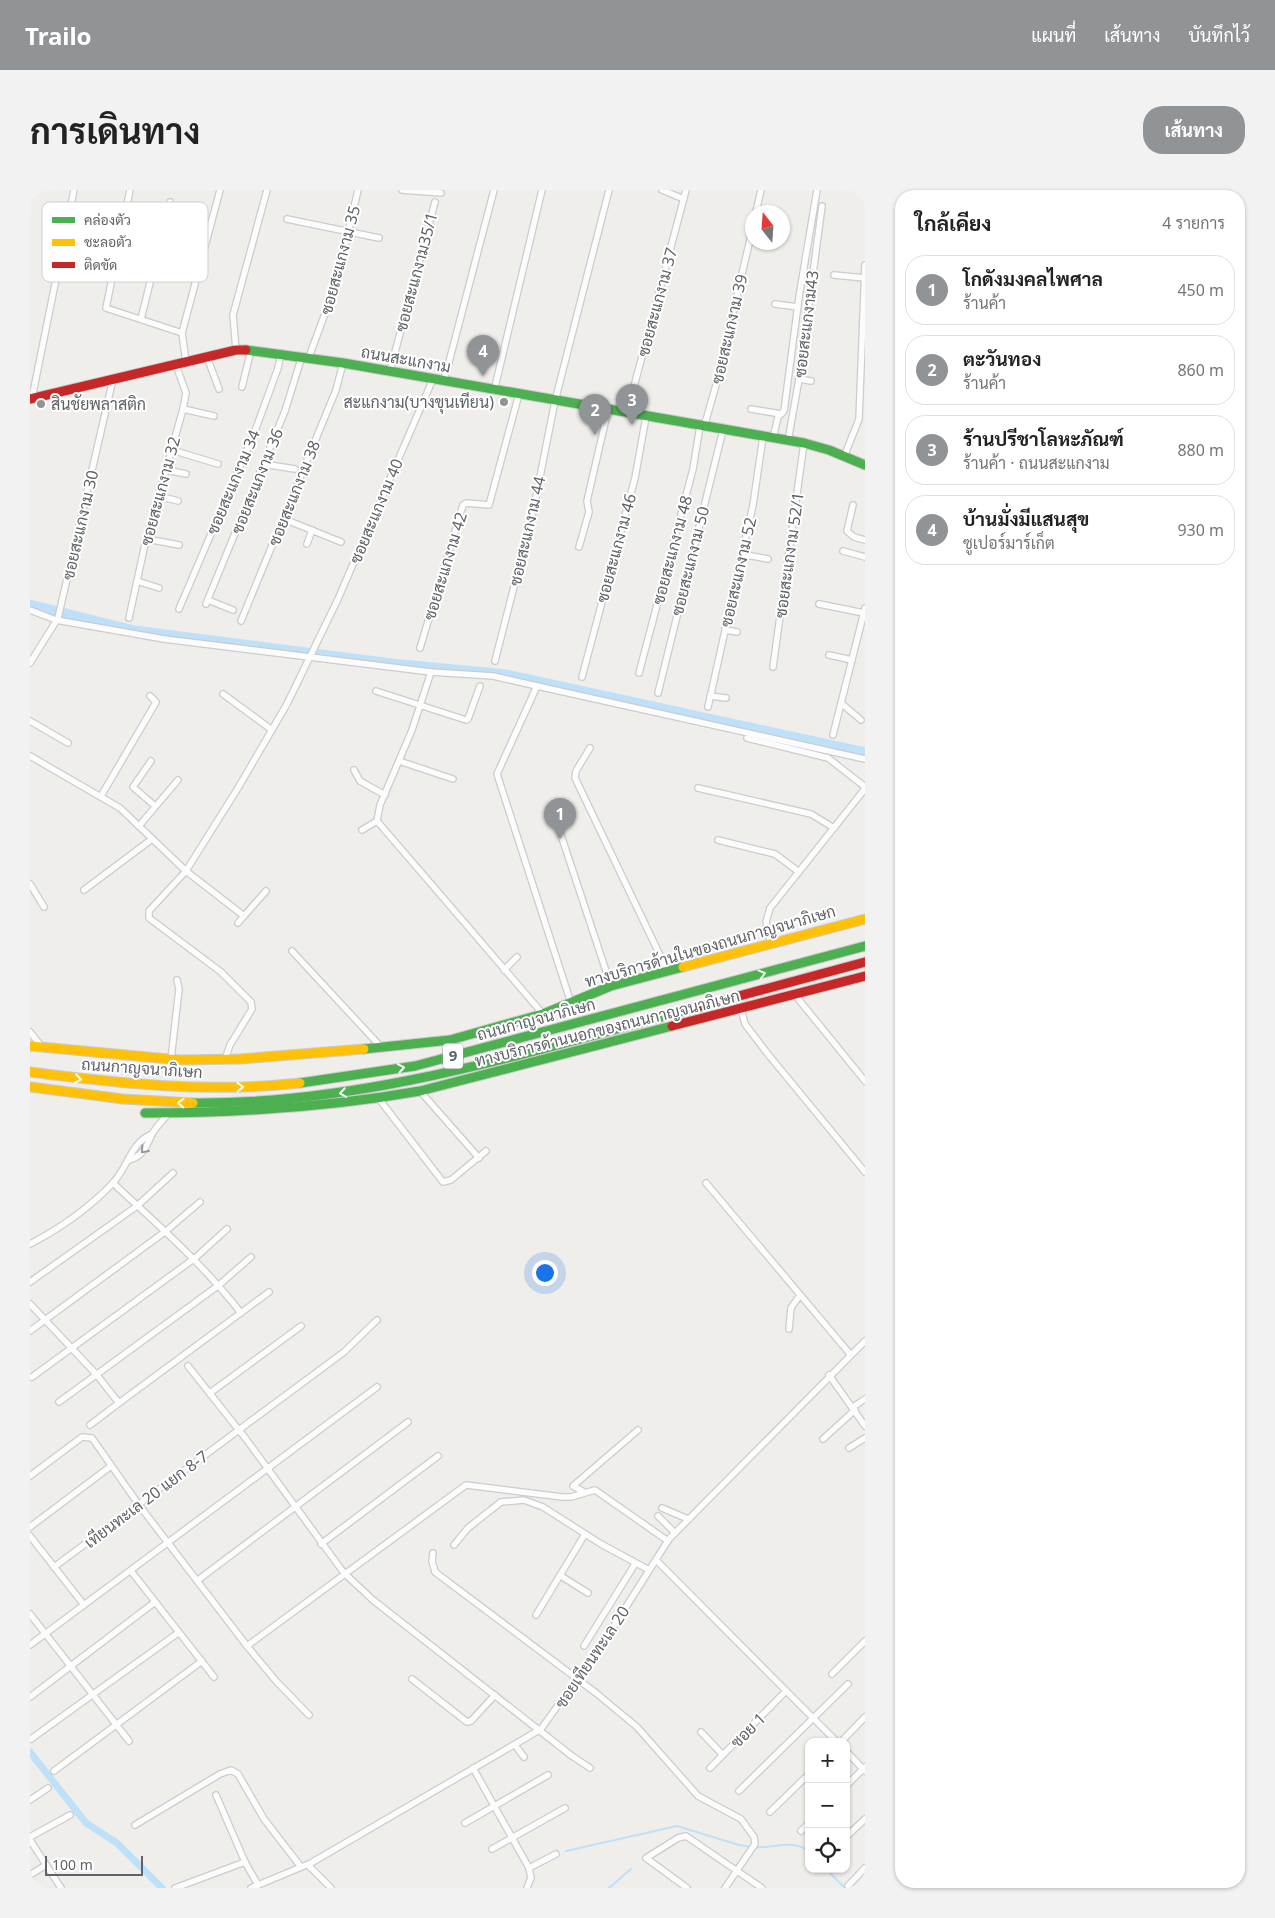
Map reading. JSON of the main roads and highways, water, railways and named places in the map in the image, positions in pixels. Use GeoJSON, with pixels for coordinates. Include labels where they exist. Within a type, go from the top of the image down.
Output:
{"type":"FeatureCollection","features":[{"type":"Feature","properties":{"kind":"main road","name":"ถนนสะแกงาม"},"geometry":{"type":"LineString","coordinates":[[31,398],[176,365],[207,356],[236,350],[251,350],[306,356],[646,417],[804,443],[865,466]]}},
{"type":"Feature","properties":{"kind":"main road","name":"ทางบริการด้านในของถนนกาญจนาภิเษก"},"geometry":{"type":"LineString","coordinates":[[30,1046],[171,1059],[225,1059],[382,1048],[450,1040],[543,1014],[611,986],[865,919]]}},
{"type":"Feature","properties":{"kind":"main road","name":"ถนนกาญจนาภิเษก"},"geometry":{"type":"LineString","coordinates":[[30,1072],[126,1086],[201,1088],[274,1086],[337,1079],[442,1059],[865,946]]}},
{"type":"Feature","properties":{"kind":"main road","name":"ถนนกาญจนาภิเษก"},"geometry":{"type":"LineString","coordinates":[[30,1087],[127,1101],[203,1103],[275,1101],[339,1094],[419,1080],[500,1060],[865,962]]}},
{"type":"Feature","properties":{"kind":"main road","name":"ทางบริการด้านนอกของถนนกาญจนาภิเษก"},"geometry":{"type":"LineString","coordinates":[[145,1114],[292,1110],[379,1099],[420,1091],[865,976]]}},
{"type":"Feature","properties":{"kind":"waterway"},"geometry":{"type":"LineString","coordinates":[[30,605],[134,631],[392,664],[506,675],[865,753]]}},
{"type":"Feature","properties":{"kind":"waterway"},"geometry":{"type":"LineString","coordinates":[[30,1752],[86,1823],[117,1843],[162,1888]]}},
{"type":"Feature","properties":{"kind":"waterway"},"geometry":{"type":"LineString","coordinates":[[566,1851],[677,1826],[751,1847]]}},
{"type":"Feature","properties":{"kind":"waterway"},"geometry":{"type":"LineString","coordinates":[[755,1847],[791,1845],[805,1849]]}},
{"type":"Feature","properties":{"kind":"waterway"},"geometry":{"type":"LineString","coordinates":[[609,1888],[631,1869]]}},
{"type":"Feature","properties":{"kind":"waterway"},"geometry":{"type":"LineString","coordinates":[[830,1873],[845,1888]]}},
{"type":"Feature","properties":{"kind":"place","name":"บ้านมั่งมีแสนสุข"},"geometry":{"type":"Point","coordinates":[483,376]}},
{"type":"Feature","properties":{"kind":"place","name":"สะแกงาม(บางขุนเทียน)"},"geometry":{"type":"Point","coordinates":[504,402]}},
{"type":"Feature","properties":{"kind":"place","name":"สินชัยพลาสติก"},"geometry":{"type":"Point","coordinates":[41,404]}},
{"type":"Feature","properties":{"kind":"place","name":"ร้านปรีชาโลหะภัณฑ์"},"geometry":{"type":"Point","coordinates":[632,425]}},
{"type":"Feature","properties":{"kind":"place","name":"ตะวันทอง"},"geometry":{"type":"Point","coordinates":[595,435]}},
{"type":"Feature","properties":{"kind":"place","name":"โกดังมงคลไพศาล"},"geometry":{"type":"Point","coordinates":[560,839]}}]}
